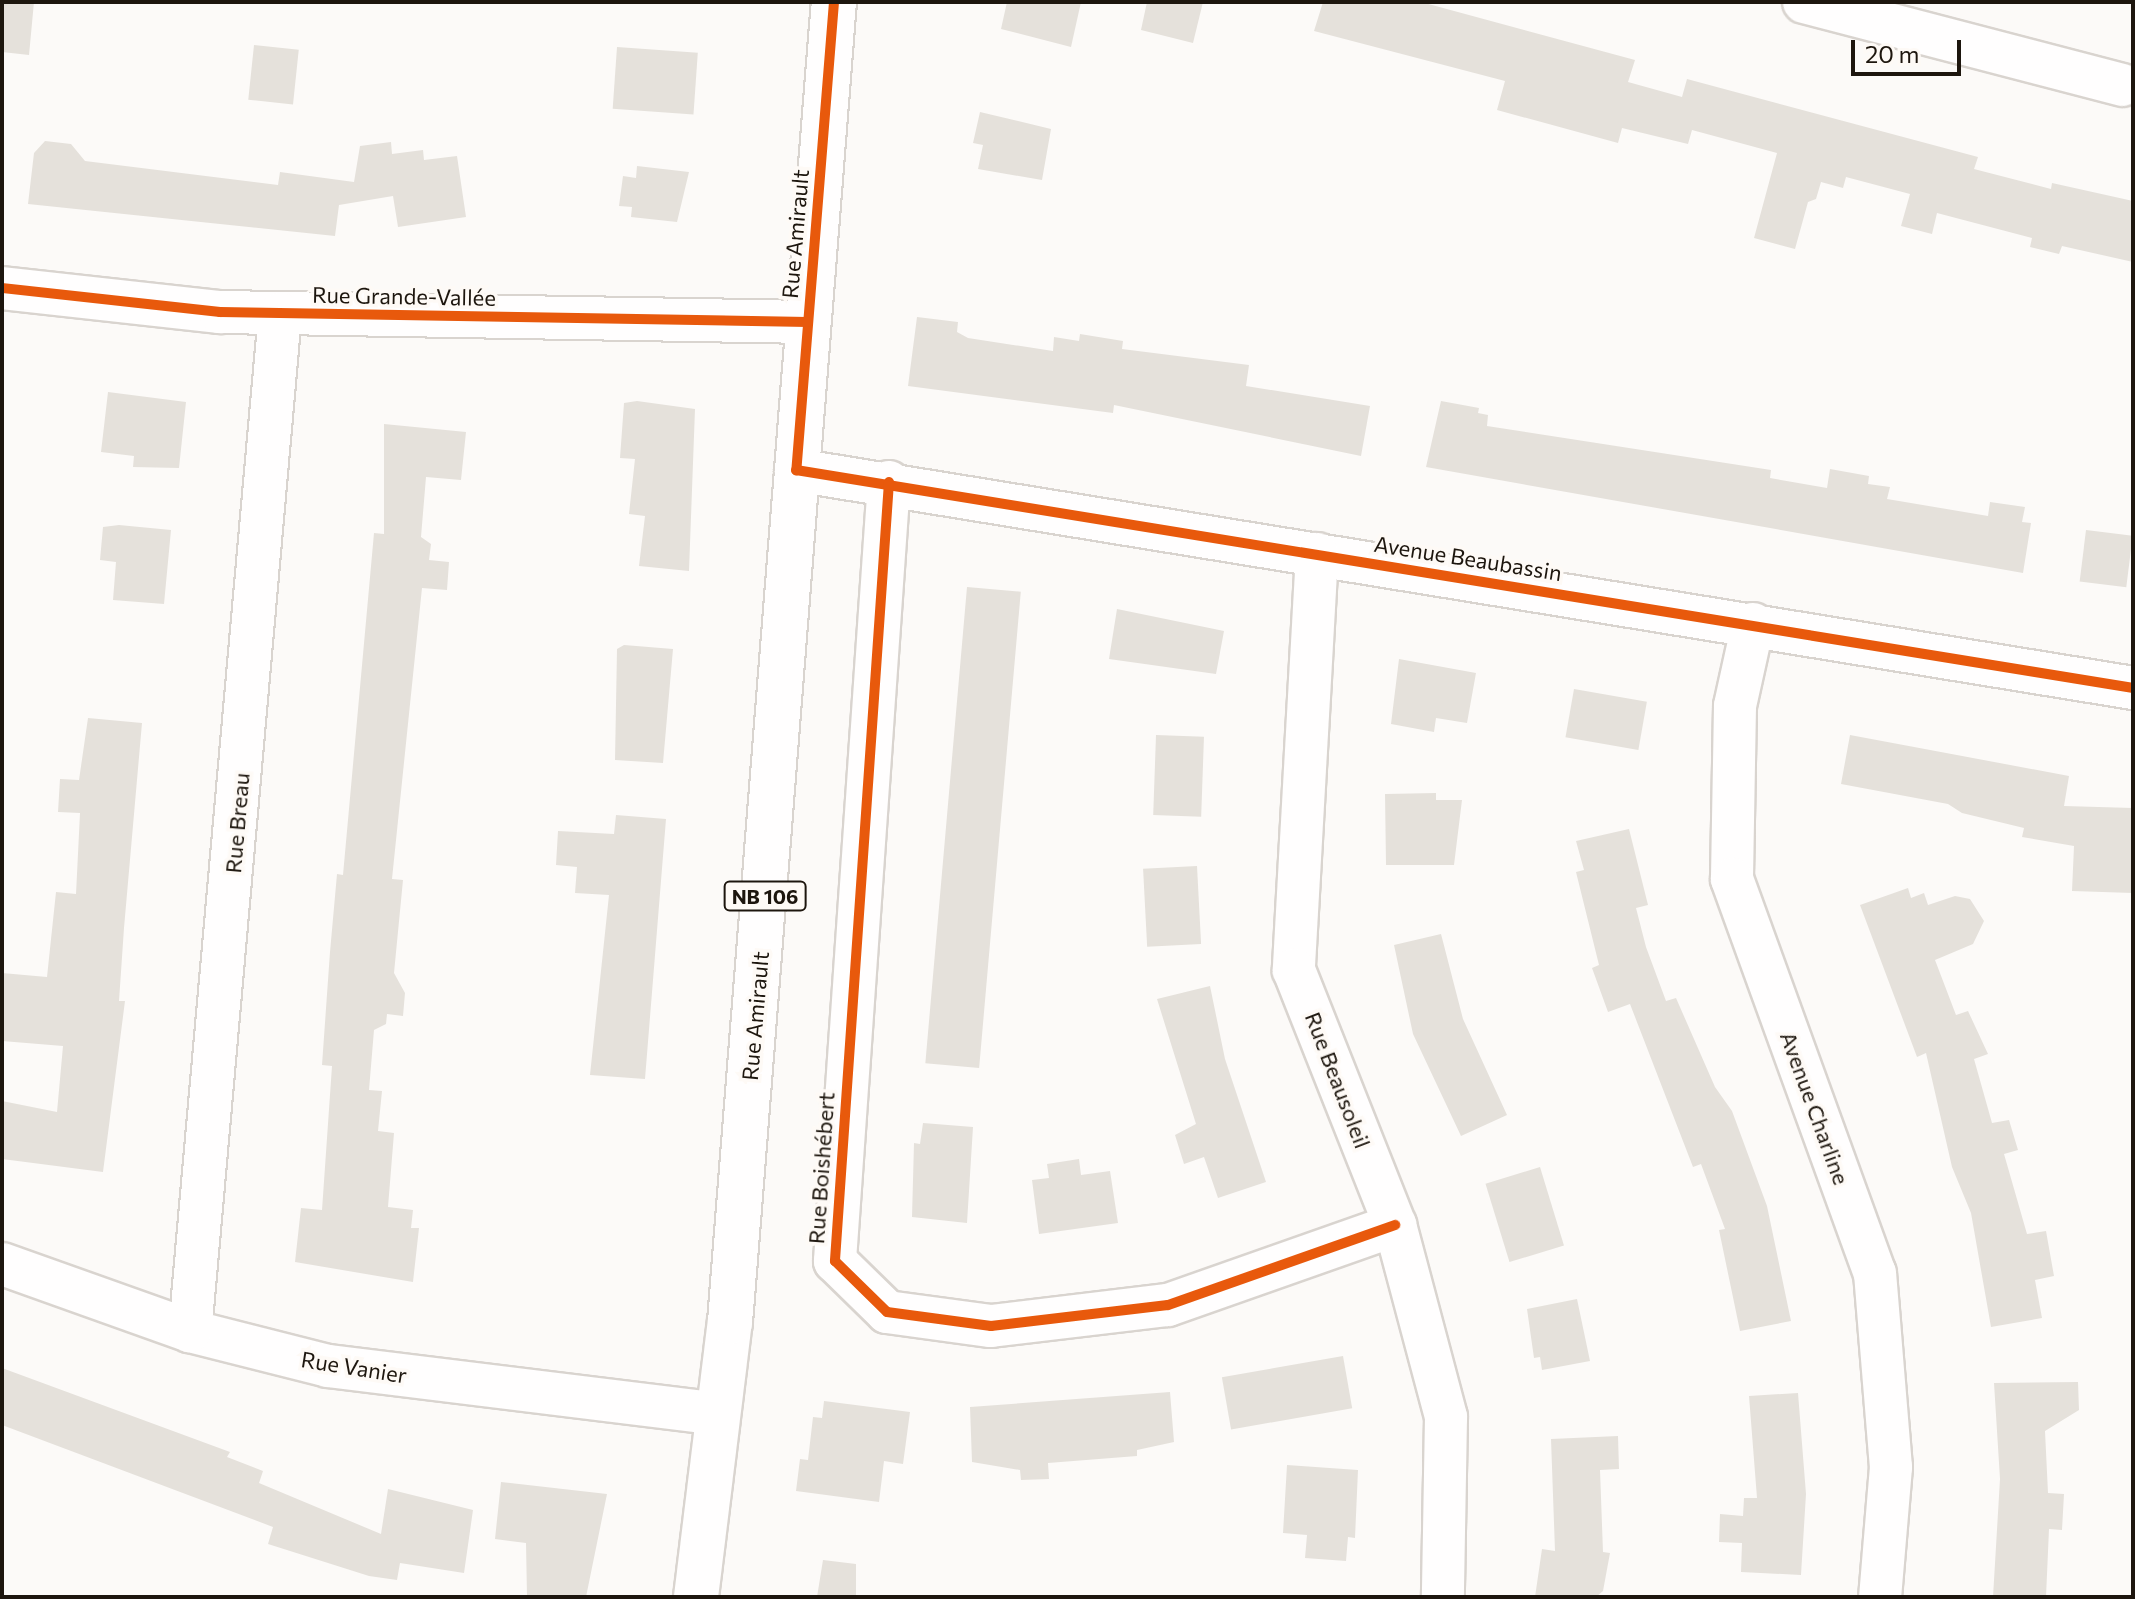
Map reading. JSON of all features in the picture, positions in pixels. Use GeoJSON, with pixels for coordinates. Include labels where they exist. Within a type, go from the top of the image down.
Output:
{"type":"FeatureCollection","features":[{"type":"Feature","properties":{"kind":"main road","name":"Rue Amirault"},"geometry":{"type":"LineString","coordinates":[[696,1597],[718,1414],[834,2]]}},
{"type":"Feature","properties":{"kind":"street"},"geometry":{"type":"LineString","coordinates":[[1804,2],[2122,85]]}},
{"type":"Feature","properties":{"kind":"street","name":"Rue Grande-Vallée"},"geometry":{"type":"LineString","coordinates":[[2,288],[280,314],[808,322]]}},
{"type":"Feature","properties":{"kind":"street","name":"Rue Breau"},"geometry":{"type":"LineString","coordinates":[[190,1331],[280,314]]}},
{"type":"Feature","properties":{"kind":"street","name":"Avenue Beaubassin"},"geometry":{"type":"LineString","coordinates":[[796,470],[889,482],[1290,555],[1317,554],[2133,688]]}},
{"type":"Feature","properties":{"kind":"street","name":"Rue Boishébert"},"geometry":{"type":"LineString","coordinates":[[889,482],[835,1261],[887,1312],[991,1326],[1168,1305],[1395,1225]]}},
{"type":"Feature","properties":{"kind":"street","name":"Rue Beausoleil"},"geometry":{"type":"LineString","coordinates":[[1317,554],[1294,970],[1395,1225],[1446,1417],[1443,1597]]}},
{"type":"Feature","properties":{"kind":"street","name":"Avenue Charline"},"geometry":{"type":"LineString","coordinates":[[1753,624],[1735,706],[1732,879],[1875,1273],[1891,1467],[1880,1597]]}},
{"type":"Feature","properties":{"kind":"street","name":"Rue Vanier"},"geometry":{"type":"LineString","coordinates":[[2,1264],[190,1331],[328,1366],[718,1414]]}},
{"type":"Feature","properties":{"kind":"building"},"geometry":{"type":"Polygon","coordinates":[[[2,2],[34,2],[29,55],[2,52],[2,2]]]}},
{"type":"Feature","properties":{"kind":"building"},"geometry":{"type":"Polygon","coordinates":[[[1007,2],[1081,2],[1071,47],[1001,29],[1007,2]]]}},
{"type":"Feature","properties":{"kind":"building"},"geometry":{"type":"Polygon","coordinates":[[[1147,2],[1203,2],[1193,43],[1141,30],[1147,2]]]}},
{"type":"Feature","properties":{"kind":"building"},"geometry":{"type":"Polygon","coordinates":[[[1323,2],[1421,2],[1635,60],[1628,82],[1682,97],[1687,79],[1978,157],[1974,169],[2051,189],[2052,183],[2133,201],[2133,262],[2062,246],[2059,254],[2030,247],[2032,238],[1937,213],[1932,234],[1901,226],[1910,194],[1846,177],[1843,188],[1821,182],[1816,199],[1808,202],[1795,249],[1754,238],[1777,153],[1692,130],[1688,144],[1622,128],[1618,143],[1497,110],[1505,81],[1314,31],[1323,2]]]}},
{"type":"Feature","properties":{"kind":"building"},"geometry":{"type":"Polygon","coordinates":[[[254,45],[299,50],[293,104],[248,100],[254,45]]]}},
{"type":"Feature","properties":{"kind":"building"},"geometry":{"type":"Polygon","coordinates":[[[617,47],[698,53],[693,114],[613,109],[617,47]]]}},
{"type":"Feature","properties":{"kind":"building"},"geometry":{"type":"Polygon","coordinates":[[[980,112],[1051,129],[1042,180],[978,169],[983,145],[973,143],[980,112]]]}},
{"type":"Feature","properties":{"kind":"building"},"geometry":{"type":"Polygon","coordinates":[[[45,141],[71,144],[85,161],[278,185],[280,172],[354,182],[360,146],[391,142],[392,154],[423,150],[424,160],[457,156],[466,217],[398,227],[393,196],[339,205],[335,236],[28,204],[34,153],[45,141]]]}},
{"type":"Feature","properties":{"kind":"building"},"geometry":{"type":"Polygon","coordinates":[[[637,166],[689,172],[677,222],[631,217],[632,207],[619,206],[623,176],[636,178],[637,166]]]}},
{"type":"Feature","properties":{"kind":"building"},"geometry":{"type":"Polygon","coordinates":[[[917,317],[958,322],[957,332],[968,338],[1053,351],[1054,337],[1079,341],[1080,334],[1123,341],[1122,349],[1249,365],[1246,386],[1370,406],[1361,456],[1114,405],[1113,413],[908,386],[917,317]]]}},
{"type":"Feature","properties":{"kind":"building"},"geometry":{"type":"Polygon","coordinates":[[[108,392],[186,402],[179,468],[133,467],[134,456],[101,452],[108,392]]]}},
{"type":"Feature","properties":{"kind":"building"},"geometry":{"type":"Polygon","coordinates":[[[637,401],[695,409],[689,571],[639,566],[645,516],[629,514],[635,459],[620,458],[624,403],[637,401]]]}},
{"type":"Feature","properties":{"kind":"building"},"geometry":{"type":"Polygon","coordinates":[[[1441,401],[1479,408],[1478,413],[1488,415],[1487,426],[1771,470],[1770,478],[1827,488],[1830,469],[1869,476],[1868,484],[1890,487],[1887,499],[1988,516],[1990,502],[2025,507],[2022,522],[2031,523],[2023,573],[1426,467],[1441,401]]]}},
{"type":"Feature","properties":{"kind":"building"},"geometry":{"type":"Polygon","coordinates":[[[384,424],[466,432],[461,480],[426,477],[421,537],[431,544],[429,560],[449,562],[447,590],[422,588],[392,879],[403,880],[394,973],[405,993],[403,1016],[387,1014],[386,1024],[374,1030],[369,1090],[382,1091],[378,1131],[394,1133],[388,1207],[413,1210],[411,1228],[419,1228],[413,1282],[295,1262],[301,1208],[322,1210],[332,1066],[322,1065],[330,952],[337,874],[343,875],[374,533],[384,534],[384,424]]]}},
{"type":"Feature","properties":{"kind":"building"},"geometry":{"type":"Polygon","coordinates":[[[119,525],[171,530],[164,604],[113,600],[116,562],[100,560],[103,527],[119,525]]]}},
{"type":"Feature","properties":{"kind":"building"},"geometry":{"type":"Polygon","coordinates":[[[2086,530],[2133,536],[2126,587],[2080,582],[2086,530]]]}},
{"type":"Feature","properties":{"kind":"building"},"geometry":{"type":"Polygon","coordinates":[[[967,587],[1021,592],[979,1068],[925,1063],[967,587]]]}},
{"type":"Feature","properties":{"kind":"building"},"geometry":{"type":"Polygon","coordinates":[[[1117,609],[1224,631],[1216,674],[1109,659],[1117,609]]]}},
{"type":"Feature","properties":{"kind":"building"},"geometry":{"type":"Polygon","coordinates":[[[624,645],[673,649],[663,763],[615,760],[617,649],[624,645]]]}},
{"type":"Feature","properties":{"kind":"building"},"geometry":{"type":"Polygon","coordinates":[[[1399,659],[1476,673],[1467,723],[1436,718],[1434,732],[1391,724],[1399,659]]]}},
{"type":"Feature","properties":{"kind":"building"},"geometry":{"type":"Polygon","coordinates":[[[1574,689],[1647,702],[1638,750],[1565,737],[1574,689]]]}},
{"type":"Feature","properties":{"kind":"building"},"geometry":{"type":"Polygon","coordinates":[[[88,718],[142,723],[119,1001],[125,1001],[103,1172],[2,1159],[2,1101],[57,1112],[63,1046],[2,1041],[2,973],[47,977],[56,892],[76,894],[80,813],[58,812],[60,779],[79,780],[88,718]]]}},
{"type":"Feature","properties":{"kind":"building"},"geometry":{"type":"Polygon","coordinates":[[[1156,735],[1204,737],[1201,817],[1153,815],[1156,735]]]}},
{"type":"Feature","properties":{"kind":"building"},"geometry":{"type":"Polygon","coordinates":[[[1850,735],[2069,776],[2064,806],[2133,808],[2133,893],[2072,891],[2074,846],[2022,837],[2024,828],[1962,813],[1948,804],[1841,784],[1850,735]]]}},
{"type":"Feature","properties":{"kind":"building"},"geometry":{"type":"Polygon","coordinates":[[[1436,793],[1436,800],[1462,800],[1454,865],[1386,865],[1385,794],[1436,793]]]}},
{"type":"Feature","properties":{"kind":"building"},"geometry":{"type":"Polygon","coordinates":[[[616,815],[666,819],[645,1079],[590,1075],[609,895],[575,893],[577,867],[556,865],[558,831],[614,834],[616,815]]]}},
{"type":"Feature","properties":{"kind":"building"},"geometry":{"type":"Polygon","coordinates":[[[1629,829],[1648,905],[1636,908],[1646,947],[1666,1001],[1676,998],[1715,1087],[1732,1111],[1767,1206],[1791,1321],[1740,1331],[1719,1230],[1725,1229],[1701,1164],[1693,1167],[1630,1004],[1608,1012],[1592,968],[1599,965],[1576,872],[1584,870],[1576,841],[1629,829]]]}},
{"type":"Feature","properties":{"kind":"building"},"geometry":{"type":"Polygon","coordinates":[[[1197,866],[1201,944],[1147,947],[1143,869],[1197,866]]]}},
{"type":"Feature","properties":{"kind":"building"},"geometry":{"type":"Polygon","coordinates":[[[1908,888],[1911,898],[1924,893],[1928,905],[1955,896],[1970,899],[1984,921],[1973,944],[1935,960],[1956,1015],[1968,1011],[1988,1054],[1974,1059],[1992,1123],[2009,1120],[2018,1150],[2004,1154],[2027,1234],[2046,1231],[2054,1276],[2035,1280],[2042,1318],[1991,1327],[1971,1213],[1952,1167],[1926,1053],[1917,1057],[1860,905],[1908,888]]]}},
{"type":"Feature","properties":{"kind":"building"},"geometry":{"type":"Polygon","coordinates":[[[1441,934],[1463,1019],[1507,1115],[1461,1136],[1413,1034],[1394,945],[1441,934]]]}},
{"type":"Feature","properties":{"kind":"building"},"geometry":{"type":"Polygon","coordinates":[[[1210,986],[1225,1059],[1266,1182],[1218,1198],[1204,1157],[1184,1164],[1175,1135],[1196,1124],[1157,999],[1210,986]]]}},
{"type":"Feature","properties":{"kind":"building"},"geometry":{"type":"Polygon","coordinates":[[[923,1123],[973,1127],[967,1223],[912,1217],[914,1143],[920,1144],[923,1123]]]}},
{"type":"Feature","properties":{"kind":"building"},"geometry":{"type":"Polygon","coordinates":[[[1079,1159],[1081,1175],[1110,1171],[1118,1223],[1039,1234],[1032,1180],[1049,1178],[1047,1164],[1079,1159]]]}},
{"type":"Feature","properties":{"kind":"building"},"geometry":{"type":"Polygon","coordinates":[[[1540,1167],[1564,1245],[1509,1262],[1485,1184],[1540,1167]]]}},
{"type":"Feature","properties":{"kind":"building"},"geometry":{"type":"Polygon","coordinates":[[[1577,1299],[1590,1361],[1542,1370],[1540,1357],[1534,1358],[1527,1309],[1577,1299]]]}},
{"type":"Feature","properties":{"kind":"building"},"geometry":{"type":"Polygon","coordinates":[[[1343,1356],[1352,1408],[1231,1430],[1222,1377],[1343,1356]]]}},
{"type":"Feature","properties":{"kind":"building"},"geometry":{"type":"Polygon","coordinates":[[[2,1368],[230,1452],[227,1457],[263,1471],[259,1483],[381,1534],[388,1489],[473,1510],[464,1573],[400,1563],[397,1580],[369,1576],[268,1544],[273,1527],[2,1425],[2,1368]]]}},
{"type":"Feature","properties":{"kind":"building"},"geometry":{"type":"Polygon","coordinates":[[[2078,1382],[2079,1410],[2045,1431],[2048,1493],[2064,1494],[2062,1530],[2049,1529],[2046,1597],[1993,1597],[2000,1479],[1994,1383],[2078,1382]]]}},
{"type":"Feature","properties":{"kind":"building"},"geometry":{"type":"Polygon","coordinates":[[[1170,1392],[1174,1442],[1137,1450],[1137,1456],[1048,1463],[1049,1479],[1021,1480],[1020,1470],[972,1462],[970,1407],[1170,1392]]]}},
{"type":"Feature","properties":{"kind":"building"},"geometry":{"type":"Polygon","coordinates":[[[1798,1393],[1806,1494],[1801,1575],[1741,1572],[1742,1543],[1719,1542],[1720,1514],[1743,1516],[1744,1498],[1757,1498],[1749,1396],[1798,1393]]]}},
{"type":"Feature","properties":{"kind":"building"},"geometry":{"type":"Polygon","coordinates":[[[824,1401],[910,1412],[903,1464],[884,1461],[879,1502],[796,1491],[800,1459],[808,1460],[813,1417],[822,1418],[824,1401]]]}},
{"type":"Feature","properties":{"kind":"building"},"geometry":{"type":"Polygon","coordinates":[[[1618,1436],[1619,1469],[1600,1470],[1603,1552],[1610,1553],[1603,1591],[1596,1597],[1535,1597],[1542,1549],[1555,1551],[1551,1439],[1618,1436]]]}},
{"type":"Feature","properties":{"kind":"building"},"geometry":{"type":"Polygon","coordinates":[[[1287,1465],[1358,1470],[1355,1538],[1348,1537],[1346,1561],[1305,1558],[1307,1535],[1283,1533],[1287,1465]]]}},
{"type":"Feature","properties":{"kind":"building"},"geometry":{"type":"Polygon","coordinates":[[[501,1482],[607,1494],[586,1597],[527,1597],[526,1543],[495,1539],[501,1482]]]}},
{"type":"Feature","properties":{"kind":"building"},"geometry":{"type":"Polygon","coordinates":[[[823,1560],[856,1564],[856,1597],[817,1597],[823,1560]]]}},
{"type":"Feature","properties":{"kind":"cycle path"},"geometry":{"type":"LineString","coordinates":[[834,2],[796,470],[2133,688]]}},
{"type":"Feature","properties":{"kind":"cycle path"},"geometry":{"type":"LineString","coordinates":[[2,288],[220,312],[808,322]]}},
{"type":"Feature","properties":{"kind":"cycle path"},"geometry":{"type":"LineString","coordinates":[[889,482],[835,1261],[887,1312],[991,1326],[1168,1305],[1395,1225]]}}]}
